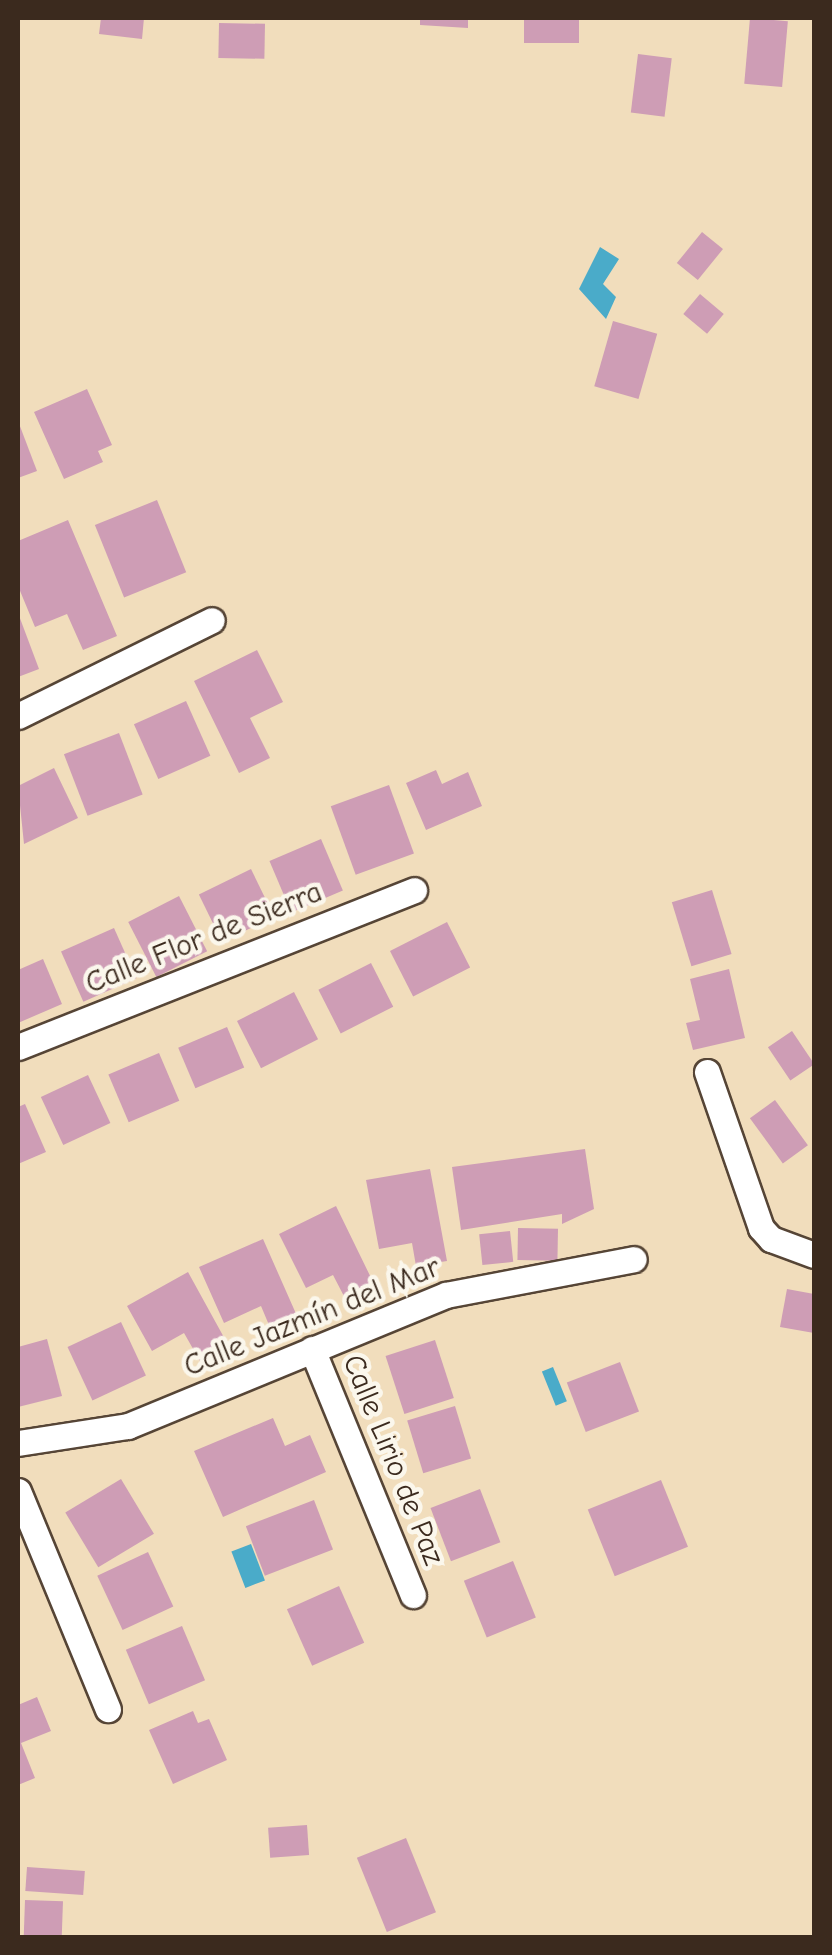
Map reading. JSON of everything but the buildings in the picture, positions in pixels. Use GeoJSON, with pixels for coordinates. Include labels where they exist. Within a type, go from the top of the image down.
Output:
{"type":"FeatureCollection","features":[{"type":"Feature","properties":{"kind":"street"},"geometry":{"type":"LineString","coordinates":[[18,716],[212,620]]}},
{"type":"Feature","properties":{"kind":"street","name":"Calle Flor de Sierra"},"geometry":{"type":"LineString","coordinates":[[18,1047],[414,890]]}},
{"type":"Feature","properties":{"kind":"street"},"geometry":{"type":"LineString","coordinates":[[707,1072],[761,1228],[771,1240],[814,1255]]}},
{"type":"Feature","properties":{"kind":"street","name":"Calle Jazmín del Mar"},"geometry":{"type":"LineString","coordinates":[[18,1443],[128,1426],[446,1294],[634,1259]]}},
{"type":"Feature","properties":{"kind":"street","name":"Calle Lirio de Paz"},"geometry":{"type":"LineString","coordinates":[[312,1349],[413,1595]]}},
{"type":"Feature","properties":{"kind":"street"},"geometry":{"type":"LineString","coordinates":[[18,1491],[108,1709]]}},
{"type":"Feature","properties":{"kind":"water"},"geometry":{"type":"Polygon","coordinates":[[[600,247],[619,259],[603,284],[616,297],[606,319],[579,289],[600,247]]]}},
{"type":"Feature","properties":{"kind":"water"},"geometry":{"type":"Polygon","coordinates":[[[553,1367],[567,1401],[556,1406],[542,1371],[553,1367]]]}},
{"type":"Feature","properties":{"kind":"water"},"geometry":{"type":"Polygon","coordinates":[[[251,1544],[265,1580],[245,1588],[231,1552],[251,1544]]]}}]}
